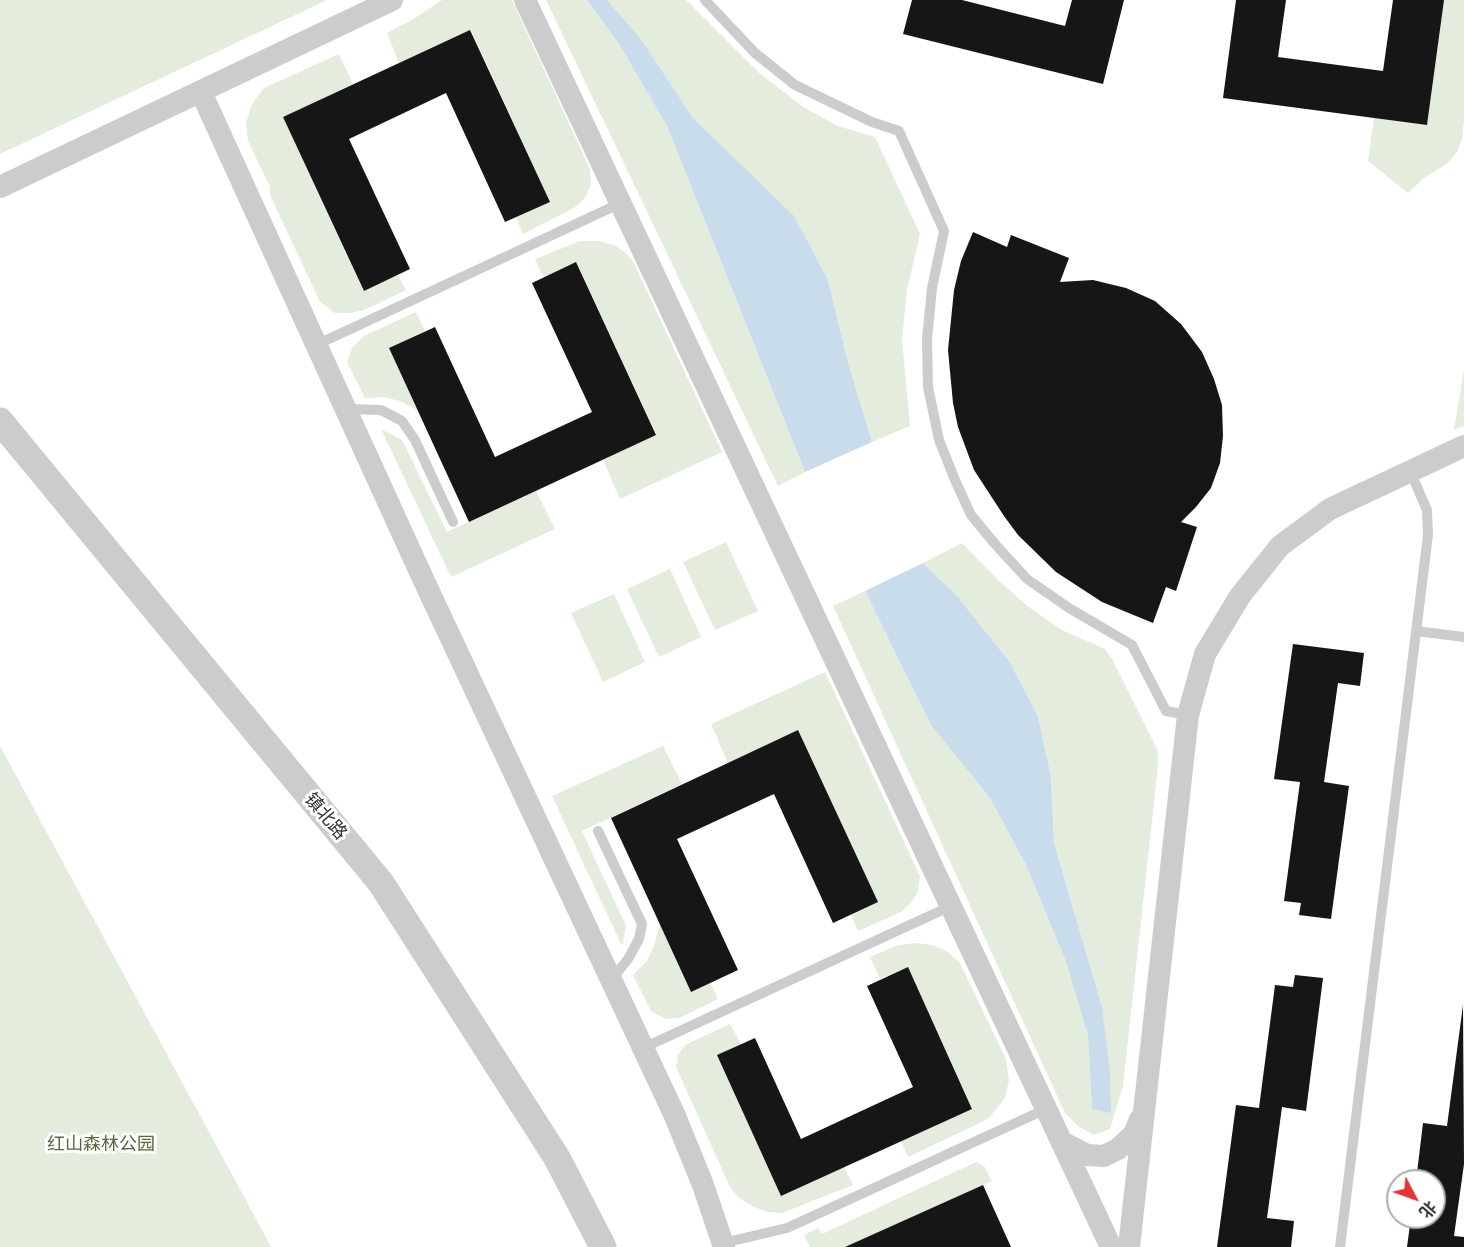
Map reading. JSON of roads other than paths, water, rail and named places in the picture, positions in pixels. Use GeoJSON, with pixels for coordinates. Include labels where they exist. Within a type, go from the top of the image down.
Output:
{"type":"FeatureCollection","features":[{"type":"Feature","properties":{"kind":"street"},"geometry":{"type":"LineString","coordinates":[[0,187],[392,0]]}},
{"type":"Feature","properties":{"kind":"street"},"geometry":{"type":"LineString","coordinates":[[525,0],[1111,1247]]}},
{"type":"Feature","properties":{"kind":"street"},"geometry":{"type":"LineString","coordinates":[[201,92],[316,345],[680,1126],[724,1245]]}},
{"type":"Feature","properties":{"kind":"street","name":"镇北路"},"geometry":{"type":"LineString","coordinates":[[0,421],[381,883],[557,1158],[603,1247]]}},
{"type":"Feature","properties":{"kind":"street"},"geometry":{"type":"LineString","coordinates":[[1129,1247],[1188,715],[1205,654],[1240,596],[1280,546],[1330,509],[1464,446]]}},
{"type":"Feature","properties":{"kind":"street"},"geometry":{"type":"LineString","coordinates":[[1062,1142],[1088,1155],[1104,1156],[1118,1149],[1134,1134],[1145,1106]]}},
{"type":"Feature","properties":{"kind":"lane"},"geometry":{"type":"LineString","coordinates":[[705,0],[755,53],[795,85],[872,122],[899,131],[944,231],[932,288],[927,339],[928,387],[939,440],[971,515],[1027,579],[1068,609],[1132,645],[1166,711],[1188,715]]}},
{"type":"Feature","properties":{"kind":"lane"},"geometry":{"type":"LineString","coordinates":[[316,345],[621,203]]}},
{"type":"Feature","properties":{"kind":"lane"},"geometry":{"type":"LineString","coordinates":[[346,409],[381,411],[402,421],[415,440],[453,522]]}},
{"type":"Feature","properties":{"kind":"lane"},"geometry":{"type":"LineString","coordinates":[[1340,1247],[1428,535],[1427,510],[1410,471]]}},
{"type":"Feature","properties":{"kind":"lane"},"geometry":{"type":"LineString","coordinates":[[1416,631],[1464,637]]}},
{"type":"Feature","properties":{"kind":"lane"},"geometry":{"type":"LineString","coordinates":[[598,831],[642,924],[634,949],[612,980]]}},
{"type":"Feature","properties":{"kind":"lane"},"geometry":{"type":"LineString","coordinates":[[643,1048],[951,906]]}},
{"type":"Feature","properties":{"kind":"lane"},"geometry":{"type":"LineString","coordinates":[[724,1245],[787,1228],[1046,1109]]}},
{"type":"Feature","properties":{"kind":"water"},"geometry":{"type":"Polygon","coordinates":[[[587,0],[607,0],[640,38],[693,118],[794,216],[828,280],[847,359],[872,442],[805,472],[667,126],[619,44],[587,0]]]}},
{"type":"Feature","properties":{"kind":"water"},"geometry":{"type":"Polygon","coordinates":[[[923,563],[957,596],[1009,661],[1038,716],[1051,777],[1054,843],[1102,1007],[1110,1073],[1111,1113],[1092,1109],[1088,1036],[1065,959],[1026,865],[990,798],[931,725],[865,591],[923,563]]]}},
{"type":"Feature","properties":{"kind":"park label","name":"红山森林公园"},"geometry":{"type":"Point","coordinates":[101,1144]}}]}
